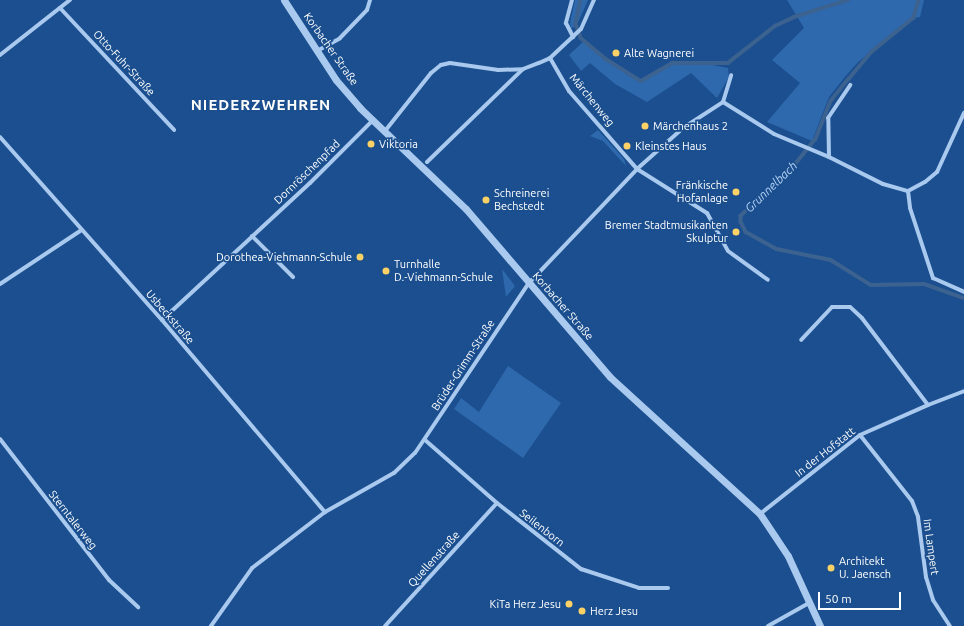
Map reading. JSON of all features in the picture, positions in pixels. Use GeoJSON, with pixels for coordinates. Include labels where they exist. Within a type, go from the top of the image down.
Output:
{"type":"FeatureCollection","features":[{"type":"Feature","properties":{"kind":"street"},"geometry":{"type":"LineString","coordinates":[[0,55],[70,0]]}},
{"type":"Feature","properties":{"kind":"street","name":"Korbacher Straße"},"geometry":{"type":"LineString","coordinates":[[284,0],[336,80],[373,120],[466,209],[610,377],[760,514],[788,556],[820,626]]}},
{"type":"Feature","properties":{"kind":"street"},"geometry":{"type":"LineString","coordinates":[[317,52],[340,38],[367,10],[370,0]]}},
{"type":"Feature","properties":{"kind":"street"},"geometry":{"type":"LineString","coordinates":[[572,0],[566,23],[574,35]]}},
{"type":"Feature","properties":{"kind":"street"},"geometry":{"type":"LineString","coordinates":[[385,131],[431,73],[441,65],[450,63],[498,70],[522,69],[550,58],[580,29],[594,0]]}},
{"type":"Feature","properties":{"kind":"street","name":"Otto-Fuhr-Straße"},"geometry":{"type":"LineString","coordinates":[[60,8],[174,130]]}},
{"type":"Feature","properties":{"kind":"street","name":"Märchenweg"},"geometry":{"type":"LineString","coordinates":[[550,58],[569,90],[637,169],[707,213],[728,251],[768,280]]}},
{"type":"Feature","properties":{"kind":"street"},"geometry":{"type":"LineString","coordinates":[[427,162],[522,69]]}},
{"type":"Feature","properties":{"kind":"street"},"geometry":{"type":"LineString","coordinates":[[732,75],[723,102],[768,131],[829,157],[883,184],[908,191],[937,172],[964,113]]}},
{"type":"Feature","properties":{"kind":"street"},"geometry":{"type":"LineString","coordinates":[[829,157],[828,118],[850,85]]}},
{"type":"Feature","properties":{"kind":"street","name":"Brüder-Grimm-Straße"},"geometry":{"type":"LineString","coordinates":[[210,626],[252,568],[325,512],[394,473],[425,440],[474,362],[529,283],[637,169],[683,128],[723,102]]}},
{"type":"Feature","properties":{"kind":"street","name":"Dornröschenpfad"},"geometry":{"type":"LineString","coordinates":[[162,320],[373,120]]}},
{"type":"Feature","properties":{"kind":"street","name":"Usbeckstraße"},"geometry":{"type":"LineString","coordinates":[[0,137],[80,231],[162,320],[325,512]]}},
{"type":"Feature","properties":{"kind":"street"},"geometry":{"type":"LineString","coordinates":[[908,191],[910,208],[933,278],[964,292]]}},
{"type":"Feature","properties":{"kind":"street"},"geometry":{"type":"LineString","coordinates":[[0,284],[80,231]]}},
{"type":"Feature","properties":{"kind":"street"},"geometry":{"type":"LineString","coordinates":[[252,236],[293,277]]}},
{"type":"Feature","properties":{"kind":"street"},"geometry":{"type":"LineString","coordinates":[[801,340],[832,307],[850,307],[862,318],[928,405]]}},
{"type":"Feature","properties":{"kind":"street","name":"In der Hofstatt"},"geometry":{"type":"LineString","coordinates":[[760,514],[860,435],[964,391]]}},
{"type":"Feature","properties":{"kind":"street","name":"Im Lampert"},"geometry":{"type":"LineString","coordinates":[[860,435],[912,501],[918,517],[926,577],[933,600],[950,626]]}},
{"type":"Feature","properties":{"kind":"street","name":"Sterntalerweg"},"geometry":{"type":"LineString","coordinates":[[0,439],[109,580],[138,607]]}},
{"type":"Feature","properties":{"kind":"street","name":"Seilenborn"},"geometry":{"type":"LineString","coordinates":[[425,440],[497,504],[581,569],[640,588],[668,588]]}},
{"type":"Feature","properties":{"kind":"street","name":"Quellenstraße"},"geometry":{"type":"LineString","coordinates":[[385,626],[497,504]]}},
{"type":"Feature","properties":{"kind":"street"},"geometry":{"type":"LineString","coordinates":[[768,626],[809,603]]}},
{"type":"Feature","properties":{"kind":"shaded area"},"geometry":{"type":"Polygon","coordinates":[[[575,0],[588,0],[576,27],[571,28],[570,23],[575,0]]]}},
{"type":"Feature","properties":{"kind":"shaded area"},"geometry":{"type":"Polygon","coordinates":[[[787,0],[924,0],[920,17],[914,18],[858,62],[844,78],[829,97],[812,141],[767,122],[800,83],[772,60],[804,28],[787,0]]]}},
{"type":"Feature","properties":{"kind":"shaded area"},"geometry":{"type":"Polygon","coordinates":[[[584,41],[635,79],[642,80],[672,63],[691,61],[728,68],[729,77],[717,98],[691,73],[647,102],[615,84],[590,63],[581,71],[569,55],[584,41]]]}},
{"type":"Feature","properties":{"kind":"shaded area"},"geometry":{"type":"Polygon","coordinates":[[[598,130],[624,159],[626,166],[603,141],[590,136],[598,130]]]}},
{"type":"Feature","properties":{"kind":"shaded area"},"geometry":{"type":"Polygon","coordinates":[[[502,269],[515,286],[506,297],[502,269]]]}},
{"type":"Feature","properties":{"kind":"shaded area"},"geometry":{"type":"Polygon","coordinates":[[[508,366],[561,403],[523,458],[454,409],[461,398],[479,412],[508,366]]]}},
{"type":"Feature","properties":{"kind":"waterway","name":"Grunnelbach"},"geometry":{"type":"LineString","coordinates":[[581,0],[576,24],[581,38],[606,59],[641,81],[672,63],[728,63],[775,26],[794,17],[848,0]]}},
{"type":"Feature","properties":{"kind":"waterway","name":"Grunnelbach"},"geometry":{"type":"LineString","coordinates":[[919,0],[914,18],[872,52],[849,79],[831,101],[816,139],[791,170],[741,216],[741,222],[746,232],[777,249],[831,260],[871,285],[924,284],[964,298]]}},
{"type":"Feature","properties":{"kind":"place","name":"Alte Wagnerei"},"geometry":{"type":"Point","coordinates":[616,53]}},
{"type":"Feature","properties":{"kind":"place","name":"Märchenhaus 2"},"geometry":{"type":"Point","coordinates":[645,126]}},
{"type":"Feature","properties":{"kind":"place","name":"Viktoria"},"geometry":{"type":"Point","coordinates":[371,144]}},
{"type":"Feature","properties":{"kind":"place","name":"Kleinstes Haus"},"geometry":{"type":"Point","coordinates":[627,146]}},
{"type":"Feature","properties":{"kind":"place","name":"Fränkische Hofanlage"},"geometry":{"type":"Point","coordinates":[736,192]}},
{"type":"Feature","properties":{"kind":"place","name":"Schreinerei Bechstedt"},"geometry":{"type":"Point","coordinates":[486,200]}},
{"type":"Feature","properties":{"kind":"place","name":"Bremer Stadtmusikanten Skulptur"},"geometry":{"type":"Point","coordinates":[736,232]}},
{"type":"Feature","properties":{"kind":"place","name":"Dorothea-Viehmann-Schule"},"geometry":{"type":"Point","coordinates":[360,257]}},
{"type":"Feature","properties":{"kind":"place","name":"Turnhalle D.-Viehmann-Schule"},"geometry":{"type":"Point","coordinates":[386,271]}},
{"type":"Feature","properties":{"kind":"place","name":"Architekt U. Jaensch"},"geometry":{"type":"Point","coordinates":[831,568]}},
{"type":"Feature","properties":{"kind":"place","name":"KiTa Herz Jesu"},"geometry":{"type":"Point","coordinates":[569,604]}},
{"type":"Feature","properties":{"kind":"place","name":"Herz Jesu"},"geometry":{"type":"Point","coordinates":[582,611]}},
{"type":"Feature","properties":{"kind":"district","name":"NIEDERZWEHREN"},"geometry":{"type":"Point","coordinates":[261,105]}}]}
